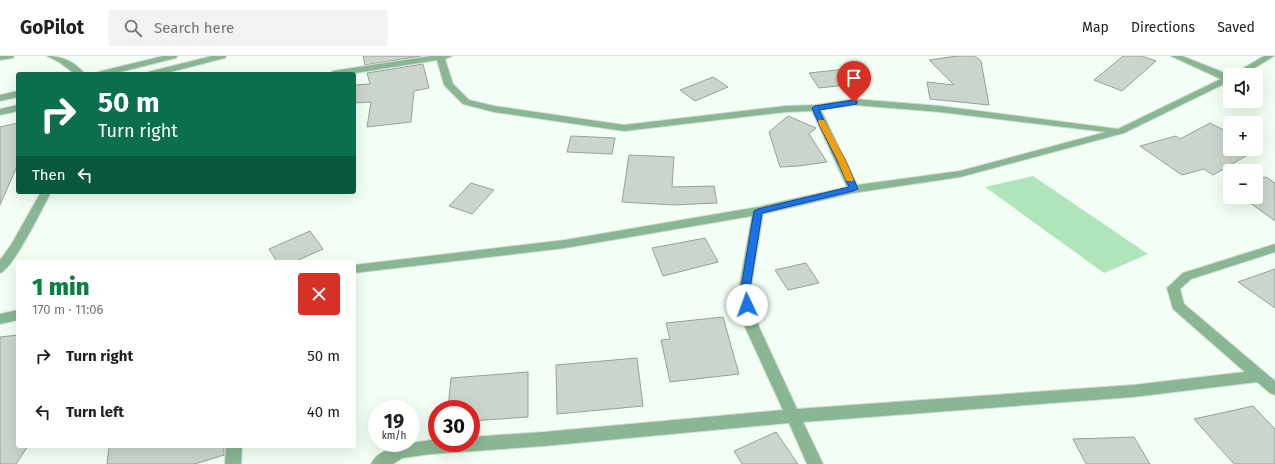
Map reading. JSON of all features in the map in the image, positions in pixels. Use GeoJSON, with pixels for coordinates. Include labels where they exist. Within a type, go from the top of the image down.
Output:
{"type":"FeatureCollection","features":[{"type":"Feature","properties":{"kind":"street"},"geometry":{"type":"LineString","coordinates":[[0,57],[10,56]]}},
{"type":"Feature","properties":{"kind":"street"},"geometry":{"type":"LineString","coordinates":[[51,56],[62,60],[78,72]]}},
{"type":"Feature","properties":{"kind":"street"},"geometry":{"type":"LineString","coordinates":[[109,72],[173,56]]}},
{"type":"Feature","properties":{"kind":"street"},"geometry":{"type":"LineString","coordinates":[[159,72],[222,56]]}},
{"type":"Feature","properties":{"kind":"street"},"geometry":{"type":"LineString","coordinates":[[1175,56],[1223,75]]}},
{"type":"Feature","properties":{"kind":"street"},"geometry":{"type":"LineString","coordinates":[[1249,68],[1270,56]]}},
{"type":"Feature","properties":{"kind":"street"},"geometry":{"type":"LineString","coordinates":[[346,72],[443,57],[449,86],[466,102],[494,109],[624,128],[815,108],[854,102],[940,109],[1121,131]]}},
{"type":"Feature","properties":{"kind":"street"},"geometry":{"type":"LineString","coordinates":[[356,269],[565,244],[758,211],[853,189],[960,174],[1121,131],[1223,82]]}},
{"type":"Feature","properties":{"kind":"street"},"geometry":{"type":"LineString","coordinates":[[0,98],[16,94]]}},
{"type":"Feature","properties":{"kind":"street"},"geometry":{"type":"LineString","coordinates":[[0,112],[16,108]]}},
{"type":"Feature","properties":{"kind":"street"},"geometry":{"type":"LineString","coordinates":[[815,108],[826,133],[841,159],[853,189]]}},
{"type":"Feature","properties":{"kind":"street"},"geometry":{"type":"LineString","coordinates":[[0,269],[15,248],[45,194]]}},
{"type":"Feature","properties":{"kind":"street"},"geometry":{"type":"LineString","coordinates":[[758,211],[744,294],[752,327],[775,374],[792,416],[815,464]]}},
{"type":"Feature","properties":{"kind":"street"},"geometry":{"type":"LineString","coordinates":[[1275,248],[1187,276],[1173,288],[1178,306],[1275,389]]}},
{"type":"Feature","properties":{"kind":"street"},"geometry":{"type":"LineString","coordinates":[[0,319],[16,315]]}},
{"type":"Feature","properties":{"kind":"street"},"geometry":{"type":"LineString","coordinates":[[379,464],[399,452],[431,447],[544,439],[792,416],[1133,391],[1260,376]]}},
{"type":"Feature","properties":{"kind":"street"},"geometry":{"type":"LineString","coordinates":[[233,464],[234,448]]}},
{"type":"Feature","properties":{"kind":"green space"},"geometry":{"type":"Polygon","coordinates":[[[1033,176],[1148,254],[1104,273],[985,187],[1033,176]]]}},
{"type":"Feature","properties":{"kind":"building"},"geometry":{"type":"Polygon","coordinates":[[[363,56],[421,56],[365,65],[363,56]]]}},
{"type":"Feature","properties":{"kind":"building"},"geometry":{"type":"Polygon","coordinates":[[[957,56],[975,56],[981,61],[989,105],[930,99],[927,82],[954,85],[929,60],[957,56]]]}},
{"type":"Feature","properties":{"kind":"building"},"geometry":{"type":"Polygon","coordinates":[[[1123,56],[1142,56],[1156,61],[1122,91],[1094,80],[1123,56]]]}},
{"type":"Feature","properties":{"kind":"building"},"geometry":{"type":"Polygon","coordinates":[[[423,64],[429,88],[414,91],[411,122],[367,127],[371,102],[356,103],[356,85],[370,84],[367,73],[423,64]]]}},
{"type":"Feature","properties":{"kind":"building"},"geometry":{"type":"Polygon","coordinates":[[[846,69],[857,84],[819,88],[809,73],[846,69]]]}},
{"type":"Feature","properties":{"kind":"building"},"geometry":{"type":"Polygon","coordinates":[[[713,77],[728,87],[695,101],[680,90],[713,77]]]}},
{"type":"Feature","properties":{"kind":"building"},"geometry":{"type":"Polygon","coordinates":[[[788,116],[816,128],[809,134],[827,162],[780,167],[769,132],[788,116]]]}},
{"type":"Feature","properties":{"kind":"building"},"geometry":{"type":"Polygon","coordinates":[[[16,123],[16,169],[0,205],[0,127],[16,123]]]}},
{"type":"Feature","properties":{"kind":"building"},"geometry":{"type":"Polygon","coordinates":[[[1210,123],[1223,130],[1223,156],[1246,156],[1232,164],[1223,164],[1223,169],[1213,175],[1204,169],[1182,175],[1140,146],[1176,136],[1180,139],[1210,123]]]}},
{"type":"Feature","properties":{"kind":"building"},"geometry":{"type":"Polygon","coordinates":[[[571,136],[615,138],[612,154],[567,152],[571,136]]]}},
{"type":"Feature","properties":{"kind":"building"},"geometry":{"type":"Polygon","coordinates":[[[629,155],[674,157],[672,187],[714,186],[717,203],[674,205],[622,202],[629,155]]]}},
{"type":"Feature","properties":{"kind":"building"},"geometry":{"type":"Polygon","coordinates":[[[1266,177],[1275,183],[1275,221],[1252,204],[1263,204],[1263,178],[1266,177]]]}},
{"type":"Feature","properties":{"kind":"building"},"geometry":{"type":"Polygon","coordinates":[[[471,183],[494,190],[472,214],[449,206],[471,183]]]}},
{"type":"Feature","properties":{"kind":"building"},"geometry":{"type":"Polygon","coordinates":[[[310,231],[323,249],[298,260],[276,260],[269,249],[310,231]]]}},
{"type":"Feature","properties":{"kind":"building"},"geometry":{"type":"Polygon","coordinates":[[[705,238],[718,262],[663,276],[652,248],[705,238]]]}},
{"type":"Feature","properties":{"kind":"building"},"geometry":{"type":"Polygon","coordinates":[[[806,263],[819,283],[788,290],[775,270],[806,263]]]}},
{"type":"Feature","properties":{"kind":"building"},"geometry":{"type":"Polygon","coordinates":[[[1275,269],[1275,308],[1238,282],[1275,269]]]}},
{"type":"Feature","properties":{"kind":"building"},"geometry":{"type":"Polygon","coordinates":[[[723,317],[739,374],[670,382],[661,340],[670,339],[666,323],[723,317]]]}},
{"type":"Feature","properties":{"kind":"building"},"geometry":{"type":"Polygon","coordinates":[[[16,335],[16,448],[27,448],[16,464],[0,464],[0,337],[16,335]]]}},
{"type":"Feature","properties":{"kind":"building"},"geometry":{"type":"Polygon","coordinates":[[[637,358],[643,406],[557,414],[556,365],[637,358]]]}},
{"type":"Feature","properties":{"kind":"building"},"geometry":{"type":"Polygon","coordinates":[[[528,372],[528,417],[480,420],[480,400],[449,400],[451,378],[528,372]]]}},
{"type":"Feature","properties":{"kind":"building"},"geometry":{"type":"Polygon","coordinates":[[[1253,406],[1275,429],[1275,464],[1234,464],[1194,419],[1253,406]]]}},
{"type":"Feature","properties":{"kind":"building"},"geometry":{"type":"Polygon","coordinates":[[[776,432],[798,464],[742,464],[734,451],[776,432]]]}},
{"type":"Feature","properties":{"kind":"building"},"geometry":{"type":"Polygon","coordinates":[[[1134,437],[1150,464],[1086,464],[1073,439],[1134,437]]]}},
{"type":"Feature","properties":{"kind":"building"},"geometry":{"type":"Polygon","coordinates":[[[109,448],[224,448],[224,455],[195,464],[107,464],[109,448]]]}},
{"type":"Feature","properties":{"kind":"slow traffic"},"geometry":{"type":"LineString","coordinates":[[821,122],[841,159],[850,180]]}},
{"type":"Feature","properties":{"kind":"route"},"geometry":{"type":"LineString","coordinates":[[747,305],[744,294],[758,211],[853,189],[841,159],[826,133],[815,108],[854,102]]}}]}
